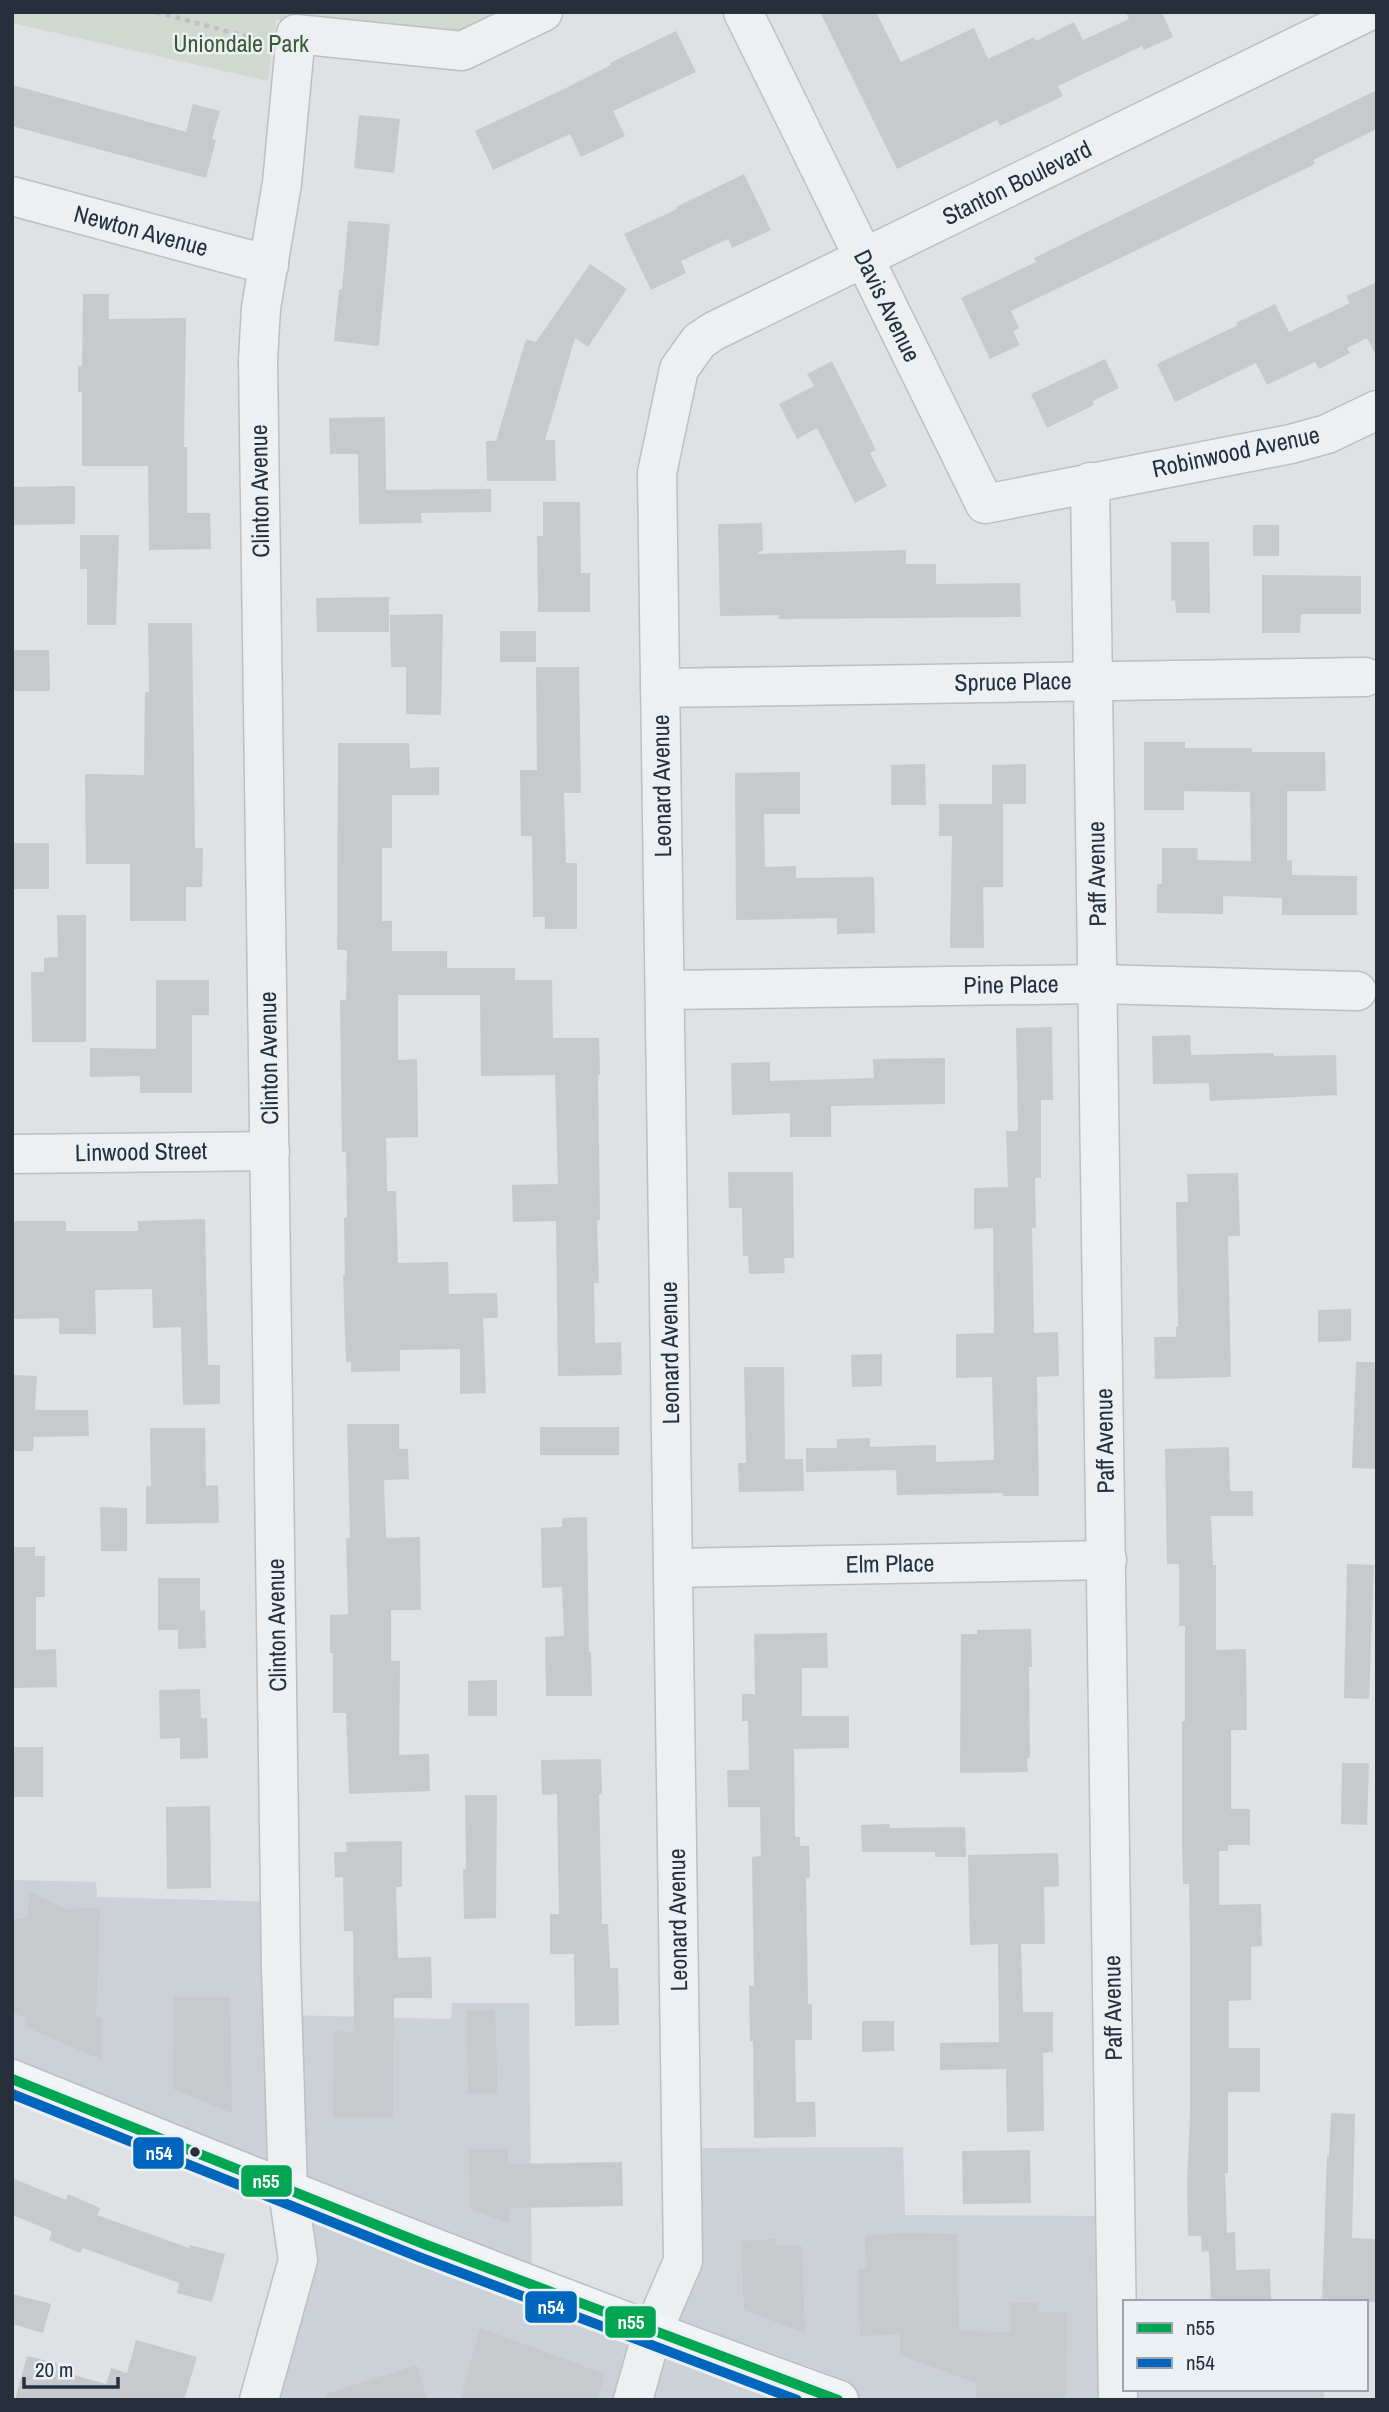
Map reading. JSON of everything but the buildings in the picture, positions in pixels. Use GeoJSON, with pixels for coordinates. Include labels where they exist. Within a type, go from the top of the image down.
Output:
{"type":"FeatureCollection","features":[{"type":"Feature","properties":{"kind":"main road"},"geometry":{"type":"LineString","coordinates":[[12,2079],[652,2333],[839,2400]]}},
{"type":"Feature","properties":{"kind":"street"},"geometry":{"type":"LineString","coordinates":[[295,50],[296,34],[461,51],[542,12]]}},
{"type":"Feature","properties":{"kind":"street","name":"Davis Avenue"},"geometry":{"type":"LineString","coordinates":[[743,12],[985,504],[1090,482]]}},
{"type":"Feature","properties":{"kind":"street","name":"Stanton Boulevard"},"geometry":{"type":"LineString","coordinates":[[679,369],[699,341],[714,331],[1367,12]]}},
{"type":"Feature","properties":{"kind":"street","name":"Clinton Avenue"},"geometry":{"type":"LineString","coordinates":[[259,2400],[298,2260],[288,2190],[281,1941],[258,360],[261,308],[282,183],[295,50]]}},
{"type":"Feature","properties":{"kind":"street","name":"Newton Avenue"},"geometry":{"type":"LineString","coordinates":[[12,196],[269,265]]}},
{"type":"Feature","properties":{"kind":"street","name":"Leonard Avenue"},"geometry":{"type":"LineString","coordinates":[[633,2400],[652,2333],[683,2262],[657,473],[679,369]]}},
{"type":"Feature","properties":{"kind":"street","name":"Robinwood Avenue"},"geometry":{"type":"LineString","coordinates":[[1090,482],[1291,444],[1327,434],[1377,410]]}},
{"type":"Feature","properties":{"kind":"street","name":"Paff Avenue"},"geometry":{"type":"LineString","coordinates":[[1090,482],[1118,2400]]}},
{"type":"Feature","properties":{"kind":"street","name":"Spruce Place"},"geometry":{"type":"LineString","coordinates":[[660,688],[1365,677]]}},
{"type":"Feature","properties":{"kind":"street","name":"Pine Place"},"geometry":{"type":"LineString","coordinates":[[665,990],[1099,984],[1357,991]]}},
{"type":"Feature","properties":{"kind":"street","name":"Linwood Street"},"geometry":{"type":"LineString","coordinates":[[12,1154],[270,1151]]}},
{"type":"Feature","properties":{"kind":"street","name":"Elm Place"},"geometry":{"type":"LineString","coordinates":[[673,1568],[1107,1560]]}},
{"type":"Feature","properties":{"kind":"path"},"geometry":{"type":"LineString","coordinates":[[156,12],[295,50]]}},
{"type":"Feature","properties":{"kind":"shaded area"},"geometry":{"type":"Polygon","coordinates":[[[12,1880],[96,1882],[97,1897],[280,1902],[283,2015],[451,2019],[452,2003],[529,2003],[532,2284],[652,2333],[681,2148],[903,2147],[905,2215],[1116,2216],[1123,2391],[1324,2391],[1324,2400],[258,2400],[298,2260],[288,2191],[12,2079],[12,1880]]]}},
{"type":"Feature","properties":{"kind":"green space","name":"Uniondale Park"},"geometry":{"type":"Polygon","coordinates":[[[12,12],[512,12],[452,36],[276,20],[268,81],[12,23],[12,12]]]}},
{"type":"Feature","properties":{"kind":"transit line","name":"n55"},"geometry":{"type":"LineString","coordinates":[[12,2079],[424,2244],[838,2400]]}},
{"type":"Feature","properties":{"kind":"transit line","name":"n54"},"geometry":{"type":"LineString","coordinates":[[12,2094],[419,2257],[797,2400]]}}]}
